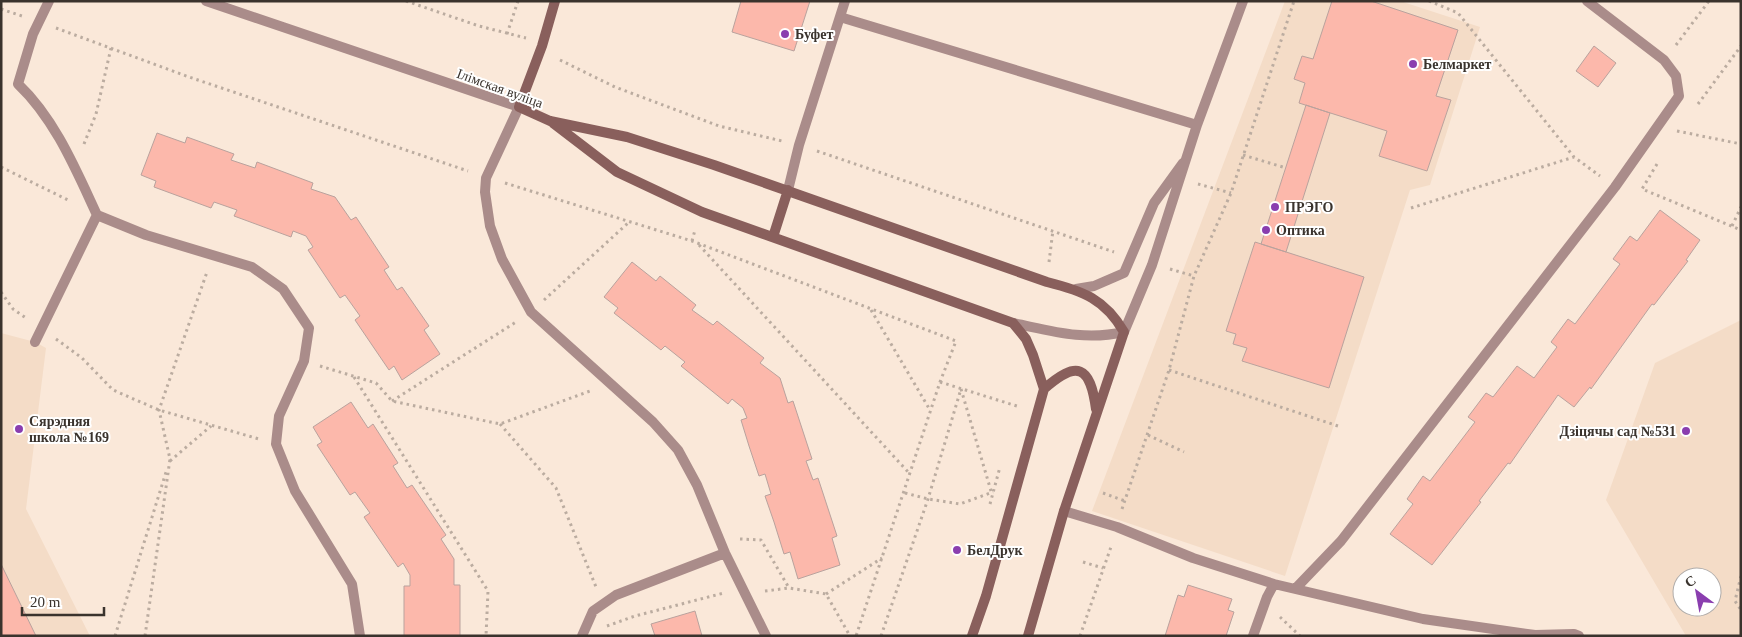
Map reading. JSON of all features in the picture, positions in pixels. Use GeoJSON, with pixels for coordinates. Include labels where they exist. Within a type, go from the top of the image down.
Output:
{"type":"FeatureCollection","features":[{"type":"Feature","properties":{"kind":"main road"},"geometry":{"type":"LineString","coordinates":[[519,107],[542,46],[555,1]]}},
{"type":"Feature","properties":{"kind":"main road","name":"Ілімская вуліца"},"geometry":{"type":"LineString","coordinates":[[519,107],[550,121],[628,137],[788,190],[1047,282],[1076,289],[1099,301],[1113,313],[1124,332]]}},
{"type":"Feature","properties":{"kind":"main road"},"geometry":{"type":"LineString","coordinates":[[550,121],[617,172],[702,212],[1013,323],[1026,339],[1044,389],[991,578],[972,636]]}},
{"type":"Feature","properties":{"kind":"main road"},"geometry":{"type":"LineString","coordinates":[[773,237],[788,190]]}},
{"type":"Feature","properties":{"kind":"main road"},"geometry":{"type":"LineString","coordinates":[[1028,636],[1064,511],[1124,332]]}},
{"type":"Feature","properties":{"kind":"main road"},"geometry":{"type":"LineString","coordinates":[[1044,389],[1065,372],[1074,370],[1083,373],[1093,388],[1096,412]]}},
{"type":"Feature","properties":{"kind":"street"},"geometry":{"type":"LineString","coordinates":[[49,1],[39,22],[18,84],[35,100],[75,166],[97,215],[146,235],[252,266],[283,289],[309,328],[304,361],[279,416],[276,444],[295,491],[352,584],[360,636]]}},
{"type":"Feature","properties":{"kind":"street","name":"Ілімская вуліца"},"geometry":{"type":"LineString","coordinates":[[206,1],[519,107]]}},
{"type":"Feature","properties":{"kind":"street"},"geometry":{"type":"LineString","coordinates":[[788,190],[800,145],[845,1]]}},
{"type":"Feature","properties":{"kind":"street"},"geometry":{"type":"LineString","coordinates":[[1013,323],[1084,337],[1105,336],[1124,332],[1152,265],[1182,179],[1198,125],[1243,1]]}},
{"type":"Feature","properties":{"kind":"street"},"geometry":{"type":"LineString","coordinates":[[1296,588],[1341,541],[1616,187],[1678,96],[1676,76],[1664,60],[1586,1]]}},
{"type":"Feature","properties":{"kind":"street"},"geometry":{"type":"LineString","coordinates":[[840,17],[1198,125]]}},
{"type":"Feature","properties":{"kind":"street"},"geometry":{"type":"LineString","coordinates":[[519,107],[486,178],[485,192],[490,226],[502,259],[531,312],[653,422],[678,450],[697,485],[725,553],[766,636]]}},
{"type":"Feature","properties":{"kind":"street"},"geometry":{"type":"LineString","coordinates":[[1076,289],[1094,286],[1124,273],[1132,259],[1154,203],[1187,158]]}},
{"type":"Feature","properties":{"kind":"street"},"geometry":{"type":"LineString","coordinates":[[35,342],[97,215]]}},
{"type":"Feature","properties":{"kind":"street"},"geometry":{"type":"LineString","coordinates":[[1064,511],[1117,527],[1193,558],[1274,584],[1423,619],[1535,635],[1574,635]]}},
{"type":"Feature","properties":{"kind":"street"},"geometry":{"type":"LineString","coordinates":[[582,635],[592,611],[616,596],[725,553]]}},
{"type":"Feature","properties":{"kind":"street"},"geometry":{"type":"LineString","coordinates":[[1253,636],[1264,604],[1274,584]]}},
{"type":"Feature","properties":{"kind":"path"},"geometry":{"type":"LineString","coordinates":[[406,1],[506,34],[529,38]]}},
{"type":"Feature","properties":{"kind":"path"},"geometry":{"type":"LineString","coordinates":[[423,1],[426,8]]}},
{"type":"Feature","properties":{"kind":"path"},"geometry":{"type":"LineString","coordinates":[[506,34],[518,1]]}},
{"type":"Feature","properties":{"kind":"path"},"geometry":{"type":"LineString","coordinates":[[1080,636],[1169,370],[1194,276],[1231,193],[1294,1]]}},
{"type":"Feature","properties":{"kind":"path"},"geometry":{"type":"LineString","coordinates":[[1430,1],[1458,13],[1574,157],[1616,187]]}},
{"type":"Feature","properties":{"kind":"path"},"geometry":{"type":"LineString","coordinates":[[1664,60],[1708,1]]}},
{"type":"Feature","properties":{"kind":"path"},"geometry":{"type":"LineString","coordinates":[[1,9],[328,125],[486,178],[698,244],[956,341],[940,382],[905,493],[856,636]]}},
{"type":"Feature","properties":{"kind":"path"},"geometry":{"type":"LineString","coordinates":[[1694,108],[1741,46]]}},
{"type":"Feature","properties":{"kind":"path"},"geometry":{"type":"LineString","coordinates":[[75,166],[96,114],[111,48]]}},
{"type":"Feature","properties":{"kind":"path"},"geometry":{"type":"LineString","coordinates":[[560,60],[615,87],[719,126],[800,145],[1053,230],[1132,259]]}},
{"type":"Feature","properties":{"kind":"path"},"geometry":{"type":"LineString","coordinates":[[1682,124],[1677,132],[1741,144]]}},
{"type":"Feature","properties":{"kind":"path"},"geometry":{"type":"LineString","coordinates":[[1243,154],[1286,168]]}},
{"type":"Feature","properties":{"kind":"path"},"geometry":{"type":"LineString","coordinates":[[1662,156],[1642,190],[1741,230]]}},
{"type":"Feature","properties":{"kind":"path"},"geometry":{"type":"LineString","coordinates":[[1411,208],[1574,157]]}},
{"type":"Feature","properties":{"kind":"path"},"geometry":{"type":"LineString","coordinates":[[1,166],[97,215]]}},
{"type":"Feature","properties":{"kind":"path"},"geometry":{"type":"LineString","coordinates":[[1182,179],[1231,193]]}},
{"type":"Feature","properties":{"kind":"path"},"geometry":{"type":"LineString","coordinates":[[1732,226],[1741,207]]}},
{"type":"Feature","properties":{"kind":"path"},"geometry":{"type":"LineString","coordinates":[[392,401],[531,312],[628,223]]}},
{"type":"Feature","properties":{"kind":"path"},"geometry":{"type":"LineString","coordinates":[[1049,262],[1053,230]]}},
{"type":"Feature","properties":{"kind":"path"},"geometry":{"type":"LineString","coordinates":[[698,244],[910,474]]}},
{"type":"Feature","properties":{"kind":"path"},"geometry":{"type":"LineString","coordinates":[[145,636],[170,459],[160,410],[213,254]]}},
{"type":"Feature","properties":{"kind":"path"},"geometry":{"type":"LineString","coordinates":[[1152,265],[1194,276]]}},
{"type":"Feature","properties":{"kind":"path"},"geometry":{"type":"LineString","coordinates":[[1,292],[13,309],[82,358],[113,390],[160,410],[276,444]]}},
{"type":"Feature","properties":{"kind":"path"},"geometry":{"type":"LineString","coordinates":[[872,310],[931,411]]}},
{"type":"Feature","properties":{"kind":"path"},"geometry":{"type":"LineString","coordinates":[[304,361],[376,383],[392,401],[500,424],[610,383]]}},
{"type":"Feature","properties":{"kind":"path"},"geometry":{"type":"LineString","coordinates":[[1169,370],[1341,427]]}},
{"type":"Feature","properties":{"kind":"path"},"geometry":{"type":"LineString","coordinates":[[354,377],[488,591],[486,636]]}},
{"type":"Feature","properties":{"kind":"path"},"geometry":{"type":"LineString","coordinates":[[940,382],[1021,407],[1017,416]]}},
{"type":"Feature","properties":{"kind":"path"},"geometry":{"type":"LineString","coordinates":[[961,389],[992,492]]}},
{"type":"Feature","properties":{"kind":"path"},"geometry":{"type":"LineString","coordinates":[[882,636],[928,499],[961,389]]}},
{"type":"Feature","properties":{"kind":"path"},"geometry":{"type":"LineString","coordinates":[[500,424],[556,488],[596,586],[592,611]]}},
{"type":"Feature","properties":{"kind":"path"},"geometry":{"type":"LineString","coordinates":[[115,636],[170,459],[211,426]]}},
{"type":"Feature","properties":{"kind":"path"},"geometry":{"type":"LineString","coordinates":[[1148,435],[1184,452]]}},
{"type":"Feature","properties":{"kind":"path"},"geometry":{"type":"LineString","coordinates":[[989,511],[992,492],[1001,464]]}},
{"type":"Feature","properties":{"kind":"path"},"geometry":{"type":"LineString","coordinates":[[905,493],[960,504],[992,492],[1000,494]]}},
{"type":"Feature","properties":{"kind":"path"},"geometry":{"type":"LineString","coordinates":[[1104,493],[1125,501]]}},
{"type":"Feature","properties":{"kind":"path"},"geometry":{"type":"LineString","coordinates":[[582,635],[636,616],[723,593],[745,593],[789,588],[826,594],[883,558]]}},
{"type":"Feature","properties":{"kind":"path"},"geometry":{"type":"LineString","coordinates":[[1083,562],[1103,568]]}},
{"type":"Feature","properties":{"kind":"path"},"geometry":{"type":"LineString","coordinates":[[1741,576],[1735,601],[1741,610]]}},
{"type":"Feature","properties":{"kind":"path"},"geometry":{"type":"LineString","coordinates":[[826,594],[850,636]]}},
{"type":"Feature","properties":{"kind":"path"},"geometry":{"type":"LineString","coordinates":[[1264,604],[1300,636]]}},
{"type":"Feature","properties":{"kind":"shaded area"},"geometry":{"type":"Polygon","coordinates":[[[1285,1],[1400,1],[1480,27],[1430,185],[1410,190],[1285,576],[1092,511],[1285,1]]]}},
{"type":"Feature","properties":{"kind":"shaded area","name":"Дзіцячы сад №531"},"geometry":{"type":"Polygon","coordinates":[[[1741,320],[1741,636],[1686,636],[1675,617],[1722,617],[1722,567],[1672,567],[1672,612],[1606,500],[1655,363],[1741,320]]]}},
{"type":"Feature","properties":{"kind":"shaded area","name":"Сярэдняя школа №169"},"geometry":{"type":"Polygon","coordinates":[[[1,333],[35,342],[46,348],[26,509],[90,636],[1,636],[1,333]]]}},
{"type":"Feature","properties":{"kind":"building"},"geometry":{"type":"Polygon","coordinates":[[[741,1],[810,1],[794,51],[732,32],[741,1]]]}},
{"type":"Feature","properties":{"kind":"building"},"geometry":{"type":"Polygon","coordinates":[[[1332,1],[1371,1],[1458,30],[1436,96],[1451,100],[1427,171],[1379,156],[1387,131],[1299,103],[1305,83],[1294,79],[1302,56],[1313,59],[1332,1]]]}},
{"type":"Feature","properties":{"kind":"building"},"geometry":{"type":"Polygon","coordinates":[[[1594,46],[1616,63],[1598,87],[1576,71],[1594,46]]]}},
{"type":"Feature","properties":{"kind":"building"},"geometry":{"type":"Polygon","coordinates":[[[1306,105],[1330,113],[1286,252],[1261,244],[1306,105]]]}},
{"type":"Feature","properties":{"kind":"building"},"geometry":{"type":"Polygon","coordinates":[[[157,133],[185,143],[187,137],[234,154],[231,160],[255,168],[257,162],[313,183],[311,189],[335,197],[351,220],[356,217],[389,267],[384,270],[397,290],[402,287],[429,326],[424,330],[440,354],[402,380],[394,366],[389,370],[355,320],[360,316],[345,295],[340,298],[308,250],[313,247],[306,236],[293,231],[291,237],[234,216],[237,210],[214,202],[211,208],[154,187],[156,181],[141,175],[157,133]]]}},
{"type":"Feature","properties":{"kind":"building"},"geometry":{"type":"Polygon","coordinates":[[[1660,210],[1700,240],[1686,260],[1688,261],[1654,305],[1652,304],[1591,389],[1590,387],[1574,407],[1558,395],[1510,464],[1508,463],[1479,501],[1481,502],[1432,565],[1390,534],[1413,504],[1407,499],[1423,476],[1430,481],[1475,422],[1468,417],[1486,393],[1493,397],[1517,366],[1534,378],[1557,347],[1551,342],[1568,319],[1575,324],[1620,264],[1613,259],[1630,236],[1637,241],[1660,210]]]}},
{"type":"Feature","properties":{"kind":"building"},"geometry":{"type":"Polygon","coordinates":[[[1255,242],[1364,277],[1329,388],[1242,361],[1247,348],[1233,344],[1236,334],[1226,331],[1255,242]]]}},
{"type":"Feature","properties":{"kind":"building"},"geometry":{"type":"Polygon","coordinates":[[[632,262],[656,281],[660,276],[696,305],[692,310],[713,325],[717,321],[764,358],[760,363],[780,378],[788,403],[793,401],[812,459],[806,461],[813,480],[818,478],[837,536],[832,538],[840,565],[798,579],[790,552],[784,554],[765,496],[771,494],[765,474],[759,476],[749,446],[741,420],[747,418],[743,408],[732,399],[728,404],[681,366],[685,362],[665,346],[661,350],[614,313],[618,308],[604,297],[632,262]]]}},
{"type":"Feature","properties":{"kind":"building"},"geometry":{"type":"Polygon","coordinates":[[[351,402],[368,428],[373,424],[398,463],[393,466],[407,488],[412,485],[446,535],[441,539],[454,559],[454,585],[460,585],[460,636],[404,636],[404,586],[410,586],[410,575],[403,563],[398,567],[364,517],[370,513],[355,492],[350,495],[317,445],[322,442],[313,427],[351,402]]]}},
{"type":"Feature","properties":{"kind":"building"},"geometry":{"type":"Polygon","coordinates":[[[1,564],[36,636],[1,636],[1,564]]]}},
{"type":"Feature","properties":{"kind":"building"},"geometry":{"type":"Polygon","coordinates":[[[1188,585],[1232,599],[1228,610],[1234,612],[1226,636],[1165,636],[1178,595],[1184,597],[1188,585]]]}},
{"type":"Feature","properties":{"kind":"building"},"geometry":{"type":"Polygon","coordinates":[[[695,611],[702,636],[655,636],[651,624],[695,611]]]}},
{"type":"Feature","properties":{"kind":"place","name":"Буфет"},"geometry":{"type":"Point","coordinates":[785,34]}},
{"type":"Feature","properties":{"kind":"place","name":"Белмаркет"},"geometry":{"type":"Point","coordinates":[1413,64]}},
{"type":"Feature","properties":{"kind":"place","name":"ПРЭГО"},"geometry":{"type":"Point","coordinates":[1275,207]}},
{"type":"Feature","properties":{"kind":"place","name":"Оптика"},"geometry":{"type":"Point","coordinates":[1266,230]}},
{"type":"Feature","properties":{"kind":"place","name":"Сярэдняя школа №169"},"geometry":{"type":"Point","coordinates":[19,429]}},
{"type":"Feature","properties":{"kind":"place","name":"Дзіцячы сад №531"},"geometry":{"type":"Point","coordinates":[1686,431]}},
{"type":"Feature","properties":{"kind":"place","name":"БелДрук"},"geometry":{"type":"Point","coordinates":[957,550]}}]}
